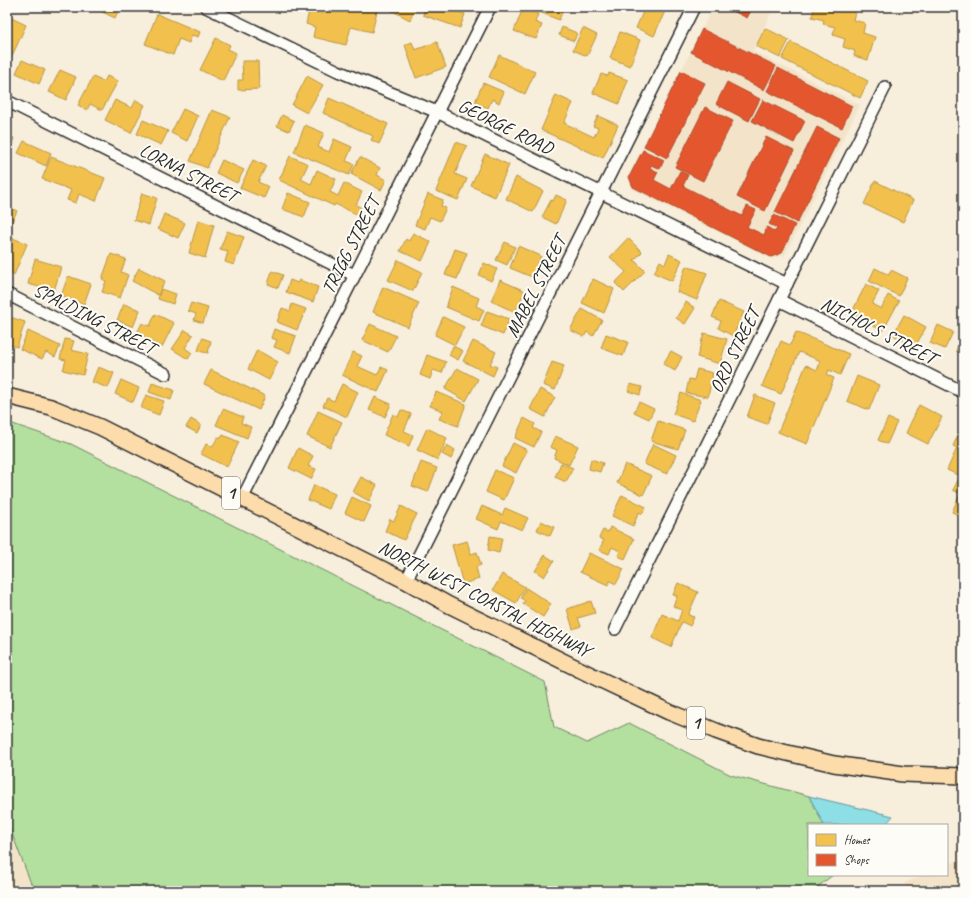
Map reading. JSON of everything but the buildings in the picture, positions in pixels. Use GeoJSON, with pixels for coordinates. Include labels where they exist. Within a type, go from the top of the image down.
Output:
{"type":"FeatureCollection","features":[{"type":"Feature","properties":{"kind":"highway","name":"NORTH WEST COASTAL HIGHWAY"},"geometry":{"type":"LineString","coordinates":[[7,396],[51,407],[100,427],[406,581],[449,605],[668,712],[758,746],[834,764],[903,774],[963,776]]}},
{"type":"Feature","properties":{"kind":"street","name":"GEORGE ROAD"},"geometry":{"type":"LineString","coordinates":[[206,7],[338,71],[437,112],[787,284]]}},
{"type":"Feature","properties":{"kind":"street","name":"TRIGG STREET"},"geometry":{"type":"LineString","coordinates":[[242,498],[490,7]]}},
{"type":"Feature","properties":{"kind":"street","name":"MABEL STREET"},"geometry":{"type":"LineString","coordinates":[[406,581],[694,7]]}},
{"type":"Feature","properties":{"kind":"street","name":"ORD STREET"},"geometry":{"type":"LineString","coordinates":[[615,630],[885,87]]}},
{"type":"Feature","properties":{"kind":"street","name":"LORNA STREET"},"geometry":{"type":"LineString","coordinates":[[7,101],[354,275]]}},
{"type":"Feature","properties":{"kind":"street","name":"SPALDING STREET"},"geometry":{"type":"LineString","coordinates":[[7,294],[166,374]]}},
{"type":"Feature","properties":{"kind":"street","name":"NICHOLS STREET"},"geometry":{"type":"LineString","coordinates":[[779,300],[963,392]]}},
{"type":"Feature","properties":{"kind":"shaded area"},"geometry":{"type":"Polygon","coordinates":[[[713,7],[774,7],[753,51],[860,105],[785,255],[772,259],[632,189],[628,177],[713,7]]]}},
{"type":"Feature","properties":{"kind":"shaded area"},"geometry":{"type":"Polygon","coordinates":[[[7,821],[34,891],[7,891],[7,821]]]}},
{"type":"Feature","properties":{"kind":"shaded area"},"geometry":{"type":"Polygon","coordinates":[[[963,859],[963,891],[907,891],[904,883],[921,876],[948,876],[948,865],[963,859]]]}},
{"type":"Feature","properties":{"kind":"green space"},"geometry":{"type":"Polygon","coordinates":[[[7,422],[71,444],[545,682],[554,727],[587,743],[629,723],[731,775],[809,796],[823,824],[808,824],[808,876],[832,876],[812,891],[34,891],[7,821],[7,422]]]}},
{"type":"Feature","properties":{"kind":"water"},"geometry":{"type":"Polygon","coordinates":[[[809,796],[893,816],[886,824],[823,824],[809,796]]]}}]}
